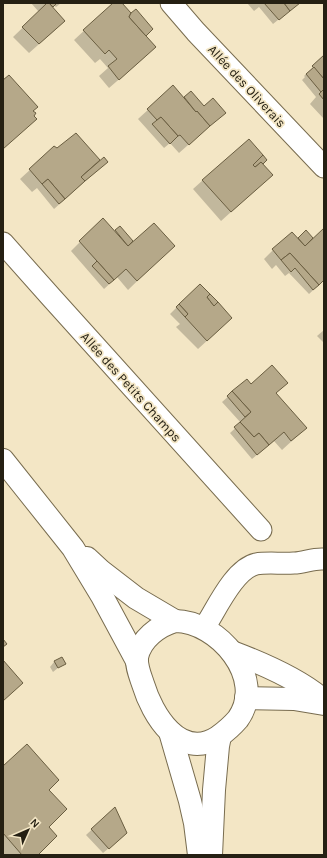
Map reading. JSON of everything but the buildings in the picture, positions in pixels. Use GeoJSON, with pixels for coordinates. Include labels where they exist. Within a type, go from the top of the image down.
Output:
{"type":"FeatureCollection","features":[{"type":"Feature","properties":{"kind":"main road"},"geometry":{"type":"LineString","coordinates":[[3,460],[73,548],[102,596],[137,661],[147,698],[170,732],[177,738],[187,743],[200,745],[220,736],[238,719],[246,698],[243,674],[232,652],[220,639],[204,628],[185,621],[175,621],[164,625],[146,639],[141,648],[137,661]]}},
{"type":"Feature","properties":{"kind":"main road"},"geometry":{"type":"LineString","coordinates":[[73,548],[132,595],[175,621]]}},
{"type":"Feature","properties":{"kind":"main road"},"geometry":{"type":"LineString","coordinates":[[232,652],[300,684],[324,702]]}},
{"type":"Feature","properties":{"kind":"main road"},"geometry":{"type":"LineString","coordinates":[[246,698],[294,699],[324,702]]}},
{"type":"Feature","properties":{"kind":"main road"},"geometry":{"type":"LineString","coordinates":[[170,732],[190,801],[195,823],[199,855]]}},
{"type":"Feature","properties":{"kind":"main road"},"geometry":{"type":"LineString","coordinates":[[211,855],[214,790],[220,736]]}},
{"type":"Feature","properties":{"kind":"street","name":"Allée des Oliverais"},"geometry":{"type":"LineString","coordinates":[[171,3],[202,38],[324,167]]}},
{"type":"Feature","properties":{"kind":"street","name":"Allée des Petits Champs"},"geometry":{"type":"LineString","coordinates":[[3,242],[66,315],[261,530]]}},
{"type":"Feature","properties":{"kind":"street"},"geometry":{"type":"LineString","coordinates":[[204,628],[234,582],[250,566],[267,563],[303,563],[316,558],[324,558]]}}]}
